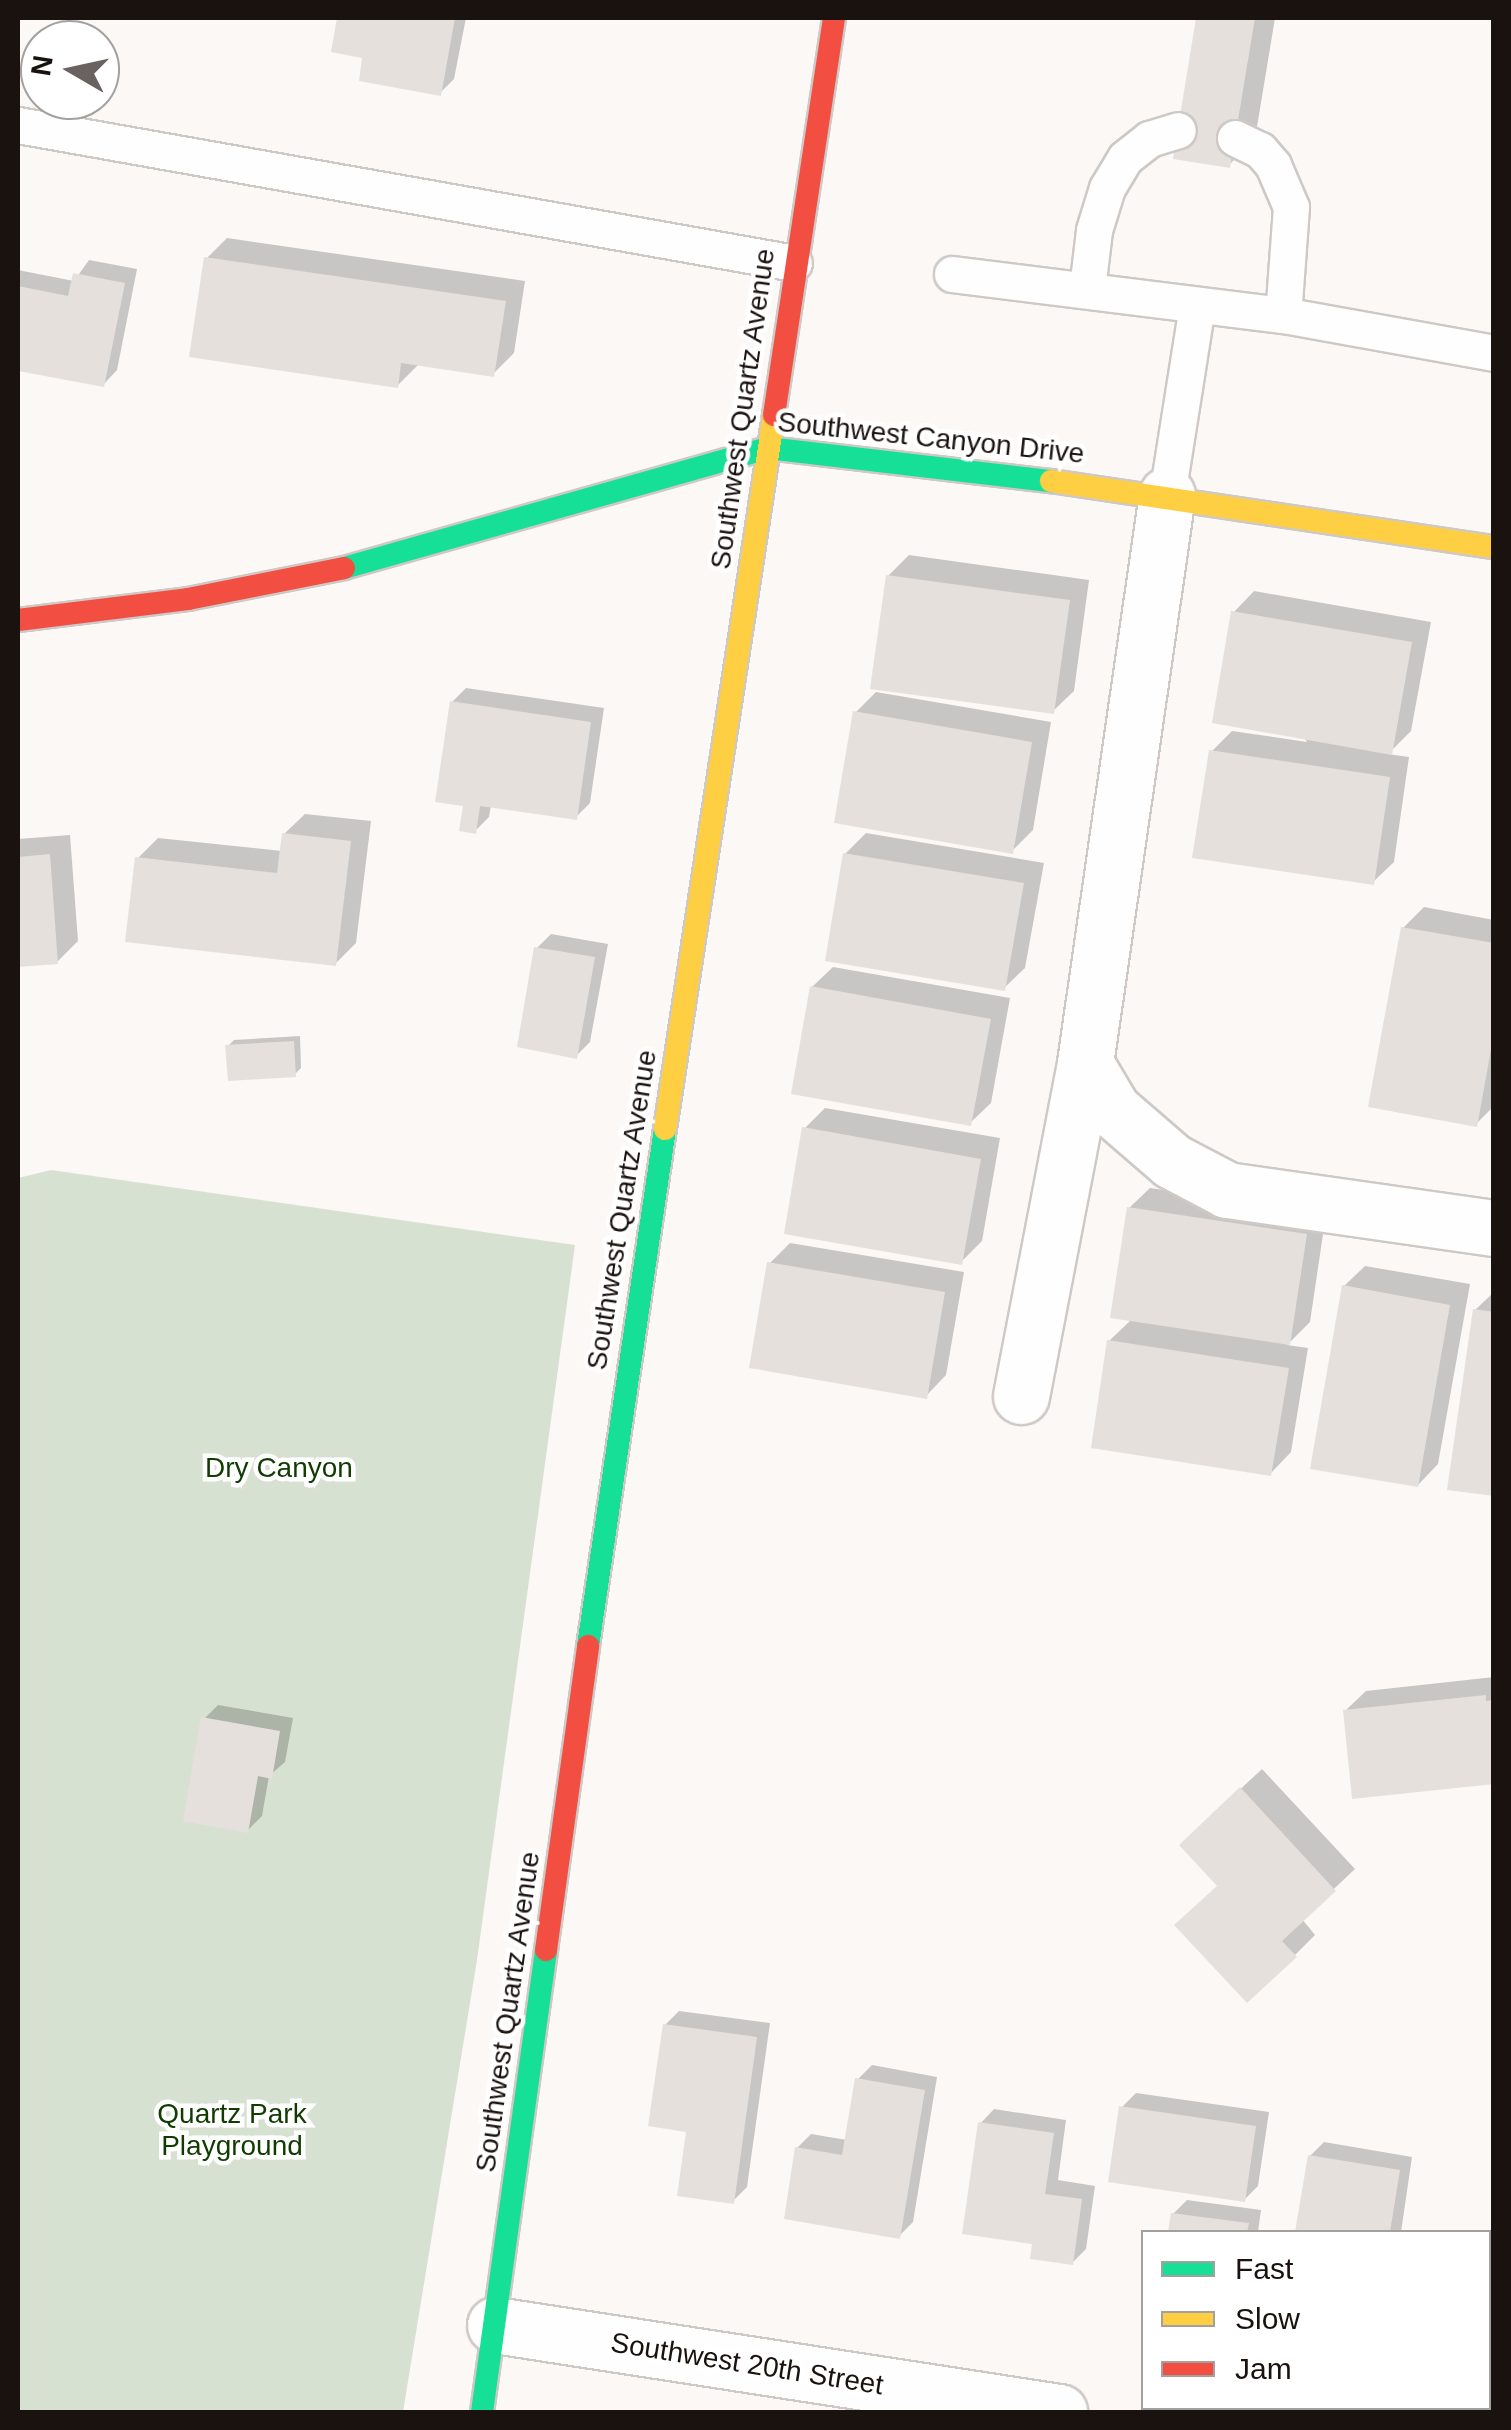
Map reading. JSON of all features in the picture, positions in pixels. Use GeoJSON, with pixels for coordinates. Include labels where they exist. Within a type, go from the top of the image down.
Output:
{"type":"FeatureCollection","features":[{"type":"Feature","properties":{"kind":"street","name":"Southwest Quartz Avenue"},"geometry":{"type":"LineString","coordinates":[[482,2412],[613,1469],[834,18]]}},
{"type":"Feature","properties":{"kind":"street","name":"Southwest Canyon Drive"},"geometry":{"type":"LineString","coordinates":[[18,620],[188,600],[358,565],[768,448],[1167,495],[1494,547]]}},
{"type":"Feature","properties":{"kind":"street"},"geometry":{"type":"LineString","coordinates":[[1020,1396],[1085,1063],[1167,495]]}},
{"type":"Feature","properties":{"kind":"street"},"geometry":{"type":"LineString","coordinates":[[1085,1063],[1113,1110],[1172,1162],[1227,1190],[1494,1228]]}},
{"type":"Feature","properties":{"kind":"street","name":"Southwest 20th Street"},"geometry":{"type":"LineString","coordinates":[[495,2325],[1058,2412]]}},
{"type":"Feature","properties":{"kind":"lane"},"geometry":{"type":"LineString","coordinates":[[18,125],[794,263]]}},
{"type":"Feature","properties":{"kind":"lane"},"geometry":{"type":"LineString","coordinates":[[1087,289],[1094,230],[1107,188],[1125,158],[1149,139],[1178,130]]}},
{"type":"Feature","properties":{"kind":"lane"},"geometry":{"type":"LineString","coordinates":[[1235,138],[1260,150],[1273,165],[1292,207],[1283,314]]}},
{"type":"Feature","properties":{"kind":"lane"},"geometry":{"type":"LineString","coordinates":[[952,274],[1283,314],[1494,353]]}},
{"type":"Feature","properties":{"kind":"lane"},"geometry":{"type":"LineString","coordinates":[[1167,495],[1197,305]]}},
{"type":"Feature","properties":{"kind":"green space","name":"Dry Canyon"},"geometry":{"type":"Polygon","coordinates":[[[51,1170],[575,1245],[477,1960],[403,2412],[18,2412],[18,1178],[51,1170]]]}},
{"type":"Feature","properties":{"kind":"building"},"geometry":{"type":"Polygon","coordinates":[[[337,18],[455,18],[441,96],[359,81],[362,58],[331,52],[337,18]]]}},
{"type":"Feature","properties":{"kind":"building"},"geometry":{"type":"Polygon","coordinates":[[[1196,18],[1255,18],[1230,168],[1173,159],[1196,18]]]}},
{"type":"Feature","properties":{"kind":"building"},"geometry":{"type":"Polygon","coordinates":[[[204,257],[506,301],[494,377],[401,363],[398,388],[189,357],[204,257]]]}},
{"type":"Feature","properties":{"kind":"building"},"geometry":{"type":"Polygon","coordinates":[[[73,273],[125,283],[104,387],[18,371],[18,286],[68,296],[73,273]]]}},
{"type":"Feature","properties":{"kind":"building"},"geometry":{"type":"Polygon","coordinates":[[[886,575],[1070,600],[1054,714],[870,689],[886,575]]]}},
{"type":"Feature","properties":{"kind":"building"},"geometry":{"type":"Polygon","coordinates":[[[1231,611],[1412,642],[1392,755],[1212,723],[1231,611]]]}},
{"type":"Feature","properties":{"kind":"building"},"geometry":{"type":"Polygon","coordinates":[[[450,701],[591,722],[577,820],[480,806],[476,834],[459,831],[463,806],[435,802],[450,701]]]}},
{"type":"Feature","properties":{"kind":"building"},"geometry":{"type":"Polygon","coordinates":[[[853,711],[1032,742],[1013,854],[834,823],[853,711]]]}},
{"type":"Feature","properties":{"kind":"building"},"geometry":{"type":"Polygon","coordinates":[[[1209,750],[1390,777],[1374,885],[1192,858],[1209,750]]]}},
{"type":"Feature","properties":{"kind":"building"},"geometry":{"type":"Polygon","coordinates":[[[282,833],[351,841],[336,966],[125,942],[135,857],[277,873],[282,833]]]}},
{"type":"Feature","properties":{"kind":"building"},"geometry":{"type":"Polygon","coordinates":[[[843,853],[1024,883],[1005,991],[825,961],[843,853]]]}},
{"type":"Feature","properties":{"kind":"building"},"geometry":{"type":"Polygon","coordinates":[[[50,854],[58,964],[18,967],[18,857],[50,854]]]}},
{"type":"Feature","properties":{"kind":"building"},"geometry":{"type":"Polygon","coordinates":[[[1401,927],[1494,943],[1494,1033],[1477,1127],[1368,1107],[1401,927]]]}},
{"type":"Feature","properties":{"kind":"building"},"geometry":{"type":"Polygon","coordinates":[[[534,947],[595,957],[577,1059],[517,1047],[534,947]]]}},
{"type":"Feature","properties":{"kind":"building"},"geometry":{"type":"Polygon","coordinates":[[[810,986],[991,1019],[971,1126],[791,1094],[810,986]]]}},
{"type":"Feature","properties":{"kind":"building"},"geometry":{"type":"Polygon","coordinates":[[[294,1041],[296,1077],[228,1081],[225,1045],[294,1041]]]}},
{"type":"Feature","properties":{"kind":"building"},"geometry":{"type":"Polygon","coordinates":[[[802,1127],[981,1159],[962,1265],[784,1234],[802,1127]]]}},
{"type":"Feature","properties":{"kind":"building"},"geometry":{"type":"Polygon","coordinates":[[[1127,1207],[1307,1234],[1290,1345],[1110,1318],[1127,1207]]]}},
{"type":"Feature","properties":{"kind":"building"},"geometry":{"type":"Polygon","coordinates":[[[767,1262],[945,1292],[927,1399],[749,1368],[767,1262]]]}},
{"type":"Feature","properties":{"kind":"building"},"geometry":{"type":"Polygon","coordinates":[[[1342,1285],[1450,1305],[1418,1487],[1310,1469],[1342,1285]]]}},
{"type":"Feature","properties":{"kind":"building"},"geometry":{"type":"Polygon","coordinates":[[[1473,1309],[1494,1312],[1494,1496],[1447,1490],[1473,1309]]]}},
{"type":"Feature","properties":{"kind":"building"},"geometry":{"type":"Polygon","coordinates":[[[1107,1340],[1289,1368],[1271,1476],[1091,1448],[1107,1340]]]}},
{"type":"Feature","properties":{"kind":"building"},"geometry":{"type":"Polygon","coordinates":[[[1486,1695],[1486,1701],[1494,1700],[1494,1784],[1352,1799],[1343,1710],[1486,1695]]]}},
{"type":"Feature","properties":{"kind":"building"},"geometry":{"type":"Polygon","coordinates":[[[201,1717],[280,1731],[272,1779],[258,1776],[248,1833],[183,1821],[201,1717]]]}},
{"type":"Feature","properties":{"kind":"building"},"geometry":{"type":"Polygon","coordinates":[[[1240,1787],[1336,1891],[1282,1941],[1297,1957],[1247,2003],[1174,1925],[1217,1886],[1179,1845],[1240,1787]]]}},
{"type":"Feature","properties":{"kind":"building"},"geometry":{"type":"Polygon","coordinates":[[[663,2024],[757,2037],[734,2204],[677,2196],[686,2132],[648,2126],[663,2024]]]}},
{"type":"Feature","properties":{"kind":"building"},"geometry":{"type":"Polygon","coordinates":[[[855,2078],[925,2090],[900,2239],[784,2219],[795,2147],[842,2155],[855,2078]]]}},
{"type":"Feature","properties":{"kind":"building"},"geometry":{"type":"Polygon","coordinates":[[[1119,2106],[1256,2126],[1245,2202],[1108,2182],[1119,2106]]]}},
{"type":"Feature","properties":{"kind":"building"},"geometry":{"type":"Polygon","coordinates":[[[978,2122],[1054,2133],[1045,2194],[1082,2199],[1073,2265],[1030,2259],[1032,2244],[962,2234],[978,2122]]]}},
{"type":"Feature","properties":{"kind":"building"},"geometry":{"type":"Polygon","coordinates":[[[1308,2155],[1400,2170],[1390,2230],[1295,2230],[1308,2155]]]}},
{"type":"Feature","properties":{"kind":"building"},"geometry":{"type":"Polygon","coordinates":[[[1171,2213],[1249,2223],[1247,2230],[1168,2230],[1171,2213]]]}},
{"type":"Feature","properties":{"kind":"traffic: fast"},"geometry":{"type":"LineString","coordinates":[[344,568],[768,448],[1051,481]]}},
{"type":"Feature","properties":{"kind":"traffic: fast"},"geometry":{"type":"LineString","coordinates":[[588,1646],[665,1129]]}},
{"type":"Feature","properties":{"kind":"traffic: fast"},"geometry":{"type":"LineString","coordinates":[[482,2412],[546,1950]]}},
{"type":"Feature","properties":{"kind":"traffic: slow"},"geometry":{"type":"LineString","coordinates":[[665,1129],[774,415]]}},
{"type":"Feature","properties":{"kind":"traffic: slow"},"geometry":{"type":"LineString","coordinates":[[1051,481],[1494,547]]}},
{"type":"Feature","properties":{"kind":"traffic: jam"},"geometry":{"type":"LineString","coordinates":[[774,415],[834,18]]}},
{"type":"Feature","properties":{"kind":"traffic: jam"},"geometry":{"type":"LineString","coordinates":[[18,620],[188,599],[344,568]]}},
{"type":"Feature","properties":{"kind":"traffic: jam"},"geometry":{"type":"LineString","coordinates":[[546,1950],[588,1646]]}},
{"type":"Feature","properties":{"kind":"park label","name":"Quartz Park Playground"},"geometry":{"type":"Point","coordinates":[232,2130]}}]}
